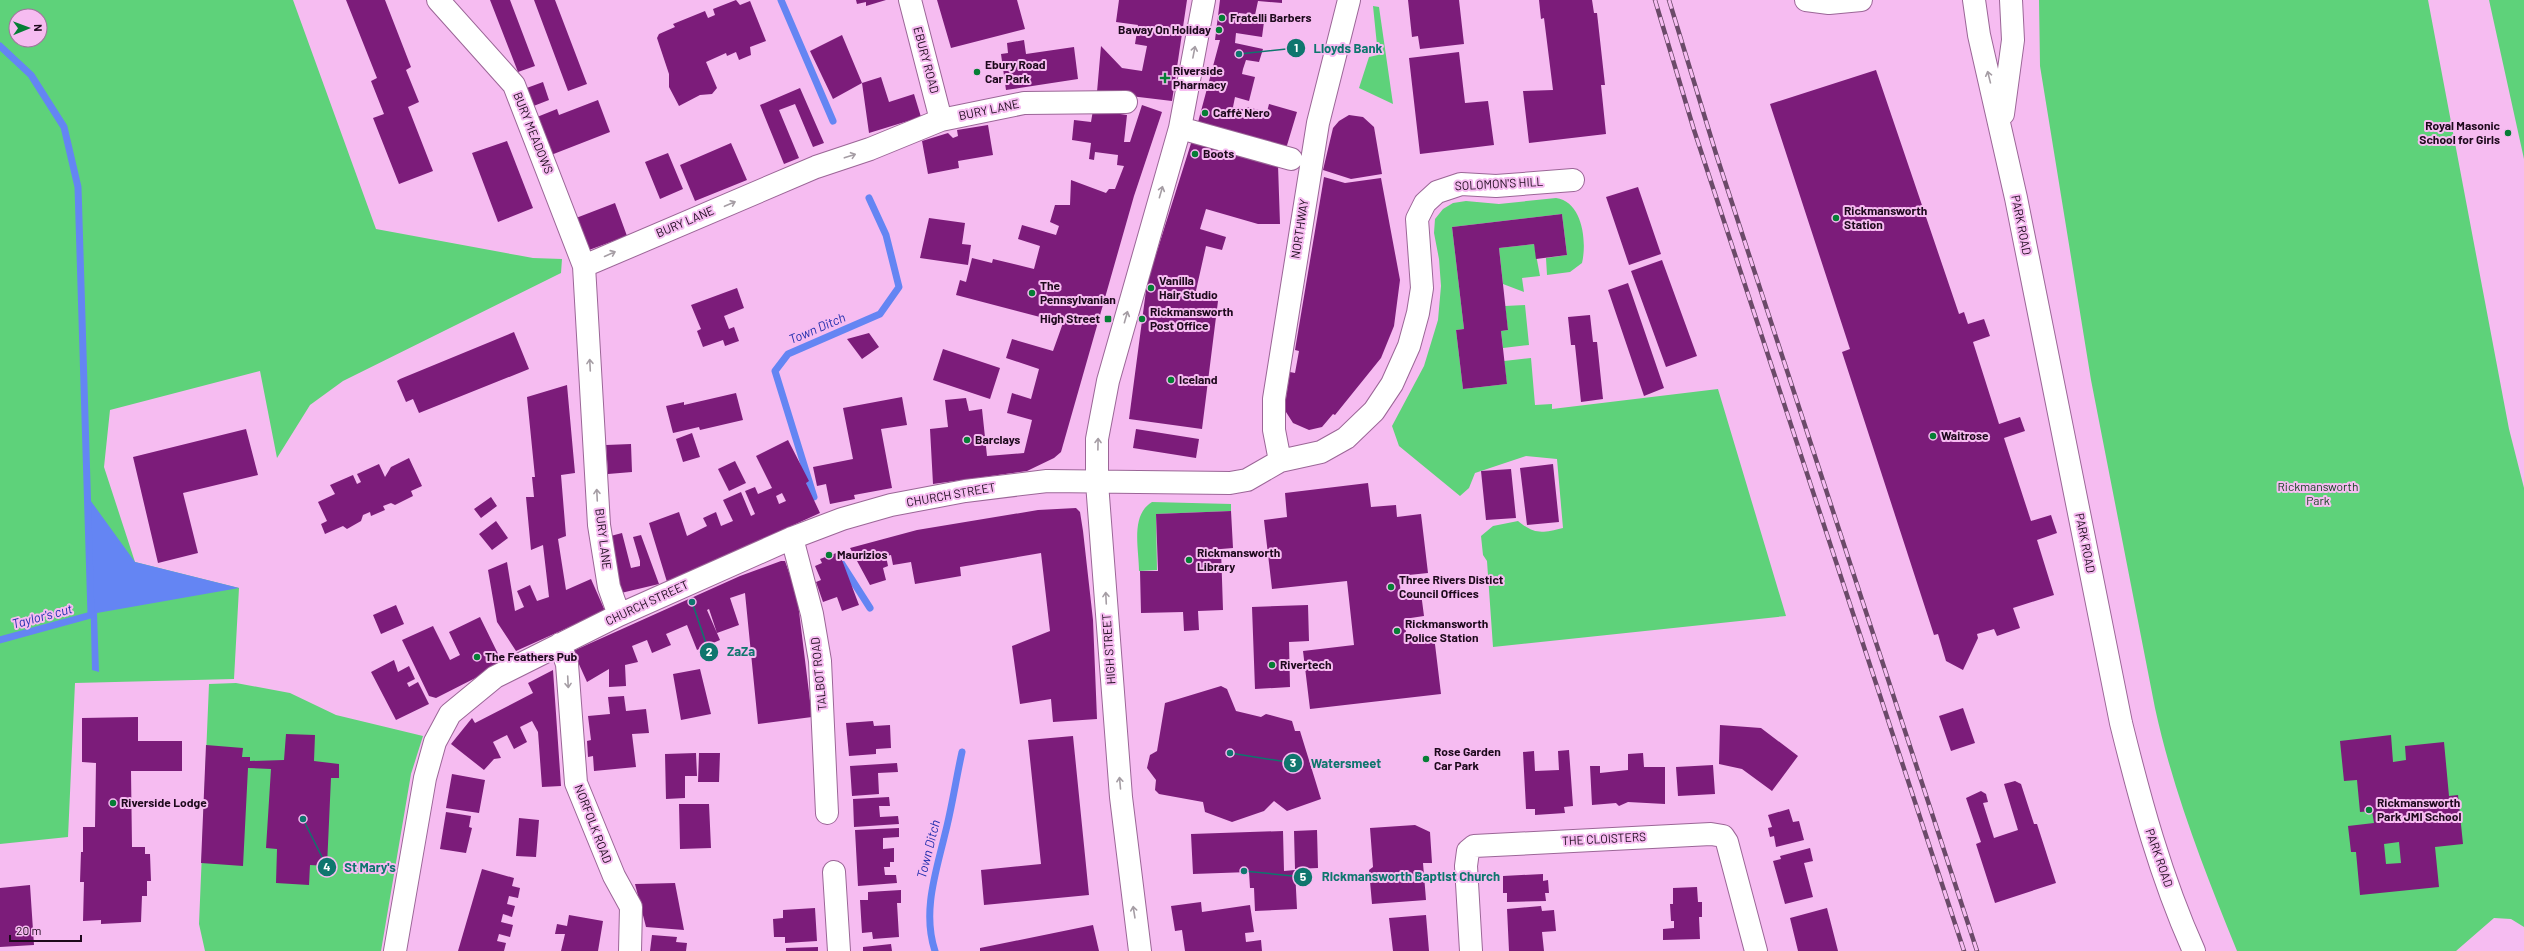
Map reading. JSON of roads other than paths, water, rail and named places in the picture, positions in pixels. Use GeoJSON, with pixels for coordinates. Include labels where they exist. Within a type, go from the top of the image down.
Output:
{"type":"FeatureCollection","features":[{"type":"Feature","properties":{"kind":"street","name":"BURY MEADOWS"},"geometry":{"type":"LineString","coordinates":[[438,0],[514,85],[584,266]]}},
{"type":"Feature","properties":{"kind":"street","name":"EBURY ROAD"},"geometry":{"type":"LineString","coordinates":[[910,0],[941,120]]}},
{"type":"Feature","properties":{"kind":"street","name":"HIGH STREET"},"geometry":{"type":"LineString","coordinates":[[1140,951],[1121,798],[1097,483],[1097,439],[1108,381],[1180,128],[1204,0]]}},
{"type":"Feature","properties":{"kind":"street","name":"NORTHWAY"},"geometry":{"type":"LineString","coordinates":[[1280,461],[1274,430],[1274,399],[1318,123],[1349,0]]}},
{"type":"Feature","properties":{"kind":"street"},"geometry":{"type":"LineString","coordinates":[[1806,0],[1829,3],[1861,0]]}},
{"type":"Feature","properties":{"kind":"street","name":"PARK ROAD"},"geometry":{"type":"LineString","coordinates":[[1974,0],[1979,35],[2001,128],[2121,722],[2141,804],[2183,928],[2194,951]]}},
{"type":"Feature","properties":{"kind":"street","name":"PARK ROAD"},"geometry":{"type":"LineString","coordinates":[[2001,128],[2012,40],[2011,0]]}},
{"type":"Feature","properties":{"kind":"street","name":"BURY LANE"},"geometry":{"type":"LineString","coordinates":[[619,615],[609,587],[599,525],[584,266],[816,167],[870,149],[941,120],[1024,103],[1126,102]]}},
{"type":"Feature","properties":{"kind":"street"},"geometry":{"type":"LineString","coordinates":[[1180,128],[1290,159]]}},
{"type":"Feature","properties":{"kind":"street","name":"SOLOMON'S HILL"},"geometry":{"type":"LineString","coordinates":[[1280,461],[1321,452],[1346,438],[1374,411],[1392,384],[1409,346],[1422,288],[1417,219],[1425,203],[1437,192],[1461,184],[1496,186],[1573,180]]}},
{"type":"Feature","properties":{"kind":"street"},"geometry":{"type":"LineString","coordinates":[[1097,483],[1230,483],[1252,478],[1280,461]]}},
{"type":"Feature","properties":{"kind":"street","name":"CHURCH STREET"},"geometry":{"type":"LineString","coordinates":[[395,951],[425,778],[435,742],[450,714],[495,677],[619,615],[792,538],[842,519],[891,505],[965,491],[1047,480],[1097,483]]}},
{"type":"Feature","properties":{"kind":"street","name":"TALBOT ROAD"},"geometry":{"type":"LineString","coordinates":[[792,538],[812,614],[820,661],[828,813]]}},
{"type":"Feature","properties":{"kind":"street","name":"NORFOLK ROAD"},"geometry":{"type":"LineString","coordinates":[[560,644],[567,664],[576,783],[614,876],[631,907],[630,951]]}},
{"type":"Feature","properties":{"kind":"street","name":"THE CLOISTERS"},"geometry":{"type":"LineString","coordinates":[[1471,951],[1466,866],[1468,851],[1474,846],[1711,834],[1723,836],[1727,842],[1756,951]]}},
{"type":"Feature","properties":{"kind":"street"},"geometry":{"type":"LineString","coordinates":[[834,872],[839,951]]}},
{"type":"Feature","properties":{"kind":"water"},"geometry":{"type":"Polygon","coordinates":[[[88,497],[135,562],[239,588],[97,613],[99,672],[92,670],[88,497]]]}},
{"type":"Feature","properties":{"kind":"waterway","name":"Town Ditch"},"geometry":{"type":"LineString","coordinates":[[781,0],[833,121]]}},
{"type":"Feature","properties":{"kind":"waterway","name":"Taylor's cut"},"geometry":{"type":"LineString","coordinates":[[0,46],[31,75],[64,127],[78,187],[91,615],[0,640]]}},
{"type":"Feature","properties":{"kind":"waterway","name":"Town Ditch"},"geometry":{"type":"LineString","coordinates":[[814,497],[775,371],[788,354],[880,314],[899,287],[886,235],[869,198]]}},
{"type":"Feature","properties":{"kind":"waterway","name":"Town Ditch"},"geometry":{"type":"LineString","coordinates":[[840,561],[870,608]]}},
{"type":"Feature","properties":{"kind":"waterway","name":"Town Ditch"},"geometry":{"type":"LineString","coordinates":[[935,951],[931,936],[930,922],[930,907],[934,877],[950,814],[962,752]]}},
{"type":"Feature","properties":{"kind":"railway"},"geometry":{"type":"LineString","coordinates":[[1655,0],[1694,130],[1964,951]]}},
{"type":"Feature","properties":{"kind":"railway"},"geometry":{"type":"LineString","coordinates":[[1669,0],[1717,157],[1977,951]]}},
{"type":"Feature","properties":{"kind":"place","name":"Fratelli Barbers"},"geometry":{"type":"Point","coordinates":[1222,18]}},
{"type":"Feature","properties":{"kind":"place","name":"Baway On Holiday"},"geometry":{"type":"Point","coordinates":[1219,30]}},
{"type":"Feature","properties":{"kind":"place","name":"Lloyds Bank"},"geometry":{"type":"Point","coordinates":[1239,54]}},
{"type":"Feature","properties":{"kind":"place","name":"Ebury Road Car Park"},"geometry":{"type":"Point","coordinates":[977,72]}},
{"type":"Feature","properties":{"kind":"place","name":"Riverside Pharmacy"},"geometry":{"type":"Point","coordinates":[1165,78]}},
{"type":"Feature","properties":{"kind":"place","name":"Caffè Nero"},"geometry":{"type":"Point","coordinates":[1205,113]}},
{"type":"Feature","properties":{"kind":"place","name":"Royal Masonic School for Girls"},"geometry":{"type":"Point","coordinates":[2508,133]}},
{"type":"Feature","properties":{"kind":"place","name":"Boots"},"geometry":{"type":"Point","coordinates":[1195,154]}},
{"type":"Feature","properties":{"kind":"place","name":"Rickmansworth Station"},"geometry":{"type":"Point","coordinates":[1836,218]}},
{"type":"Feature","properties":{"kind":"place","name":"Vanilla Hair Studio"},"geometry":{"type":"Point","coordinates":[1151,288]}},
{"type":"Feature","properties":{"kind":"place","name":"The Pennsylvanian"},"geometry":{"type":"Point","coordinates":[1032,293]}},
{"type":"Feature","properties":{"kind":"place","name":"High Street"},"geometry":{"type":"Point","coordinates":[1108,319]}},
{"type":"Feature","properties":{"kind":"place","name":"Rickmansworth Post Office"},"geometry":{"type":"Point","coordinates":[1142,319]}},
{"type":"Feature","properties":{"kind":"place","name":"Iceland"},"geometry":{"type":"Point","coordinates":[1171,380]}},
{"type":"Feature","properties":{"kind":"place","name":"Waitrose"},"geometry":{"type":"Point","coordinates":[1933,436]}},
{"type":"Feature","properties":{"kind":"place","name":"Barclays"},"geometry":{"type":"Point","coordinates":[967,440]}},
{"type":"Feature","properties":{"kind":"place","name":"Maurizios"},"geometry":{"type":"Point","coordinates":[829,555]}},
{"type":"Feature","properties":{"kind":"place","name":"Rickmansworth Library"},"geometry":{"type":"Point","coordinates":[1189,560]}},
{"type":"Feature","properties":{"kind":"place","name":"Three Rivers Distict Council Offices"},"geometry":{"type":"Point","coordinates":[1391,587]}},
{"type":"Feature","properties":{"kind":"place","name":"ZaZa"},"geometry":{"type":"Point","coordinates":[692,602]}},
{"type":"Feature","properties":{"kind":"place","name":"Rickmansworth Police Station"},"geometry":{"type":"Point","coordinates":[1397,631]}},
{"type":"Feature","properties":{"kind":"place","name":"The Feathers Pub"},"geometry":{"type":"Point","coordinates":[477,657]}},
{"type":"Feature","properties":{"kind":"place","name":"Rivertech"},"geometry":{"type":"Point","coordinates":[1272,665]}},
{"type":"Feature","properties":{"kind":"place","name":"Watersmeet"},"geometry":{"type":"Point","coordinates":[1230,753]}},
{"type":"Feature","properties":{"kind":"place","name":"Rose Garden Car Park"},"geometry":{"type":"Point","coordinates":[1426,759]}},
{"type":"Feature","properties":{"kind":"place","name":"Riverside Lodge"},"geometry":{"type":"Point","coordinates":[113,803]}},
{"type":"Feature","properties":{"kind":"place","name":"Rickmansworth Park JMI School"},"geometry":{"type":"Point","coordinates":[2369,810]}},
{"type":"Feature","properties":{"kind":"place","name":"St Mary's"},"geometry":{"type":"Point","coordinates":[303,819]}},
{"type":"Feature","properties":{"kind":"place","name":"Rickmansworth Baptist Church"},"geometry":{"type":"Point","coordinates":[1244,871]}},
{"type":"Feature","properties":{"kind":"park label","name":"Rickmansworth Park"},"geometry":{"type":"Point","coordinates":[2318,494]}}]}
